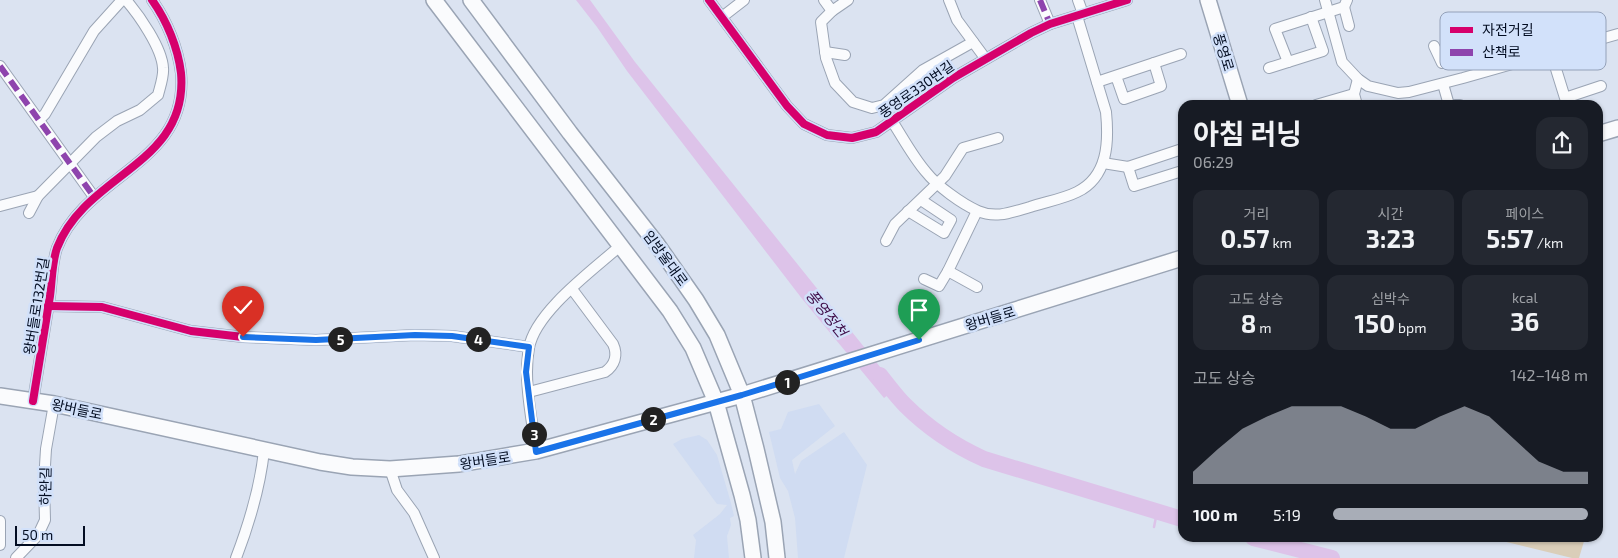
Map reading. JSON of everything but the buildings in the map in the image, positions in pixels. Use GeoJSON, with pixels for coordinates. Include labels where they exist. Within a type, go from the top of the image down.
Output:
{"type":"FeatureCollection","features":[{"type":"Feature","properties":{"kind":"main road","name":"임방울대로"},"geometry":{"type":"LineString","coordinates":[[434,0],[670,311],[694,348],[716,402],[738,481],[748,520],[752,558]]}},
{"type":"Feature","properties":{"kind":"main road","name":"임방울대로"},"geometry":{"type":"LineString","coordinates":[[471,0],[570,133],[656,243],[696,300],[717,335],[742,395],[773,522],[777,558]]}},
{"type":"Feature","properties":{"kind":"main road","name":"풍영로"},"geometry":{"type":"LineString","coordinates":[[1208,0],[1238,100]]}},
{"type":"Feature","properties":{"kind":"main road"},"geometry":{"type":"LineString","coordinates":[[1603,132],[1618,128]]}},
{"type":"Feature","properties":{"kind":"main road","name":"왕버들로"},"geometry":{"type":"LineString","coordinates":[[0,396],[54,404],[328,464],[390,469],[459,464],[536,452],[742,395],[1178,259]]}},
{"type":"Feature","properties":{"kind":"street"},"geometry":{"type":"LineString","coordinates":[[39,120],[45,114],[94,31],[122,0]]}},
{"type":"Feature","properties":{"kind":"street"},"geometry":{"type":"LineString","coordinates":[[29,213],[38,196],[96,138],[116,121],[140,110],[158,95],[163,68],[155,41],[126,0]]}},
{"type":"Feature","properties":{"kind":"street","name":"왕버들로132번길"},"geometry":{"type":"LineString","coordinates":[[33,401],[57,249],[75,218],[94,197],[161,143],[174,120],[179,106],[181,79],[178,53],[152,0]]}},
{"type":"Feature","properties":{"kind":"street","name":"풍영로330번길"},"geometry":{"type":"LineString","coordinates":[[709,0],[787,106],[804,124],[827,135],[852,138],[876,132],[953,78],[1007,45],[1050,24],[1127,0]]}},
{"type":"Feature","properties":{"kind":"street"},"geometry":{"type":"LineString","coordinates":[[722,17],[744,0]]}},
{"type":"Feature","properties":{"kind":"street"},"geometry":{"type":"LineString","coordinates":[[824,0],[832,11]]}},
{"type":"Feature","properties":{"kind":"street"},"geometry":{"type":"LineString","coordinates":[[848,0],[832,11],[821,22],[825,52],[835,83],[853,102],[872,108],[884,105],[924,70],[973,42]]}},
{"type":"Feature","properties":{"kind":"street"},"geometry":{"type":"LineString","coordinates":[[949,0],[957,20],[985,58]]}},
{"type":"Feature","properties":{"kind":"street"},"geometry":{"type":"LineString","coordinates":[[1040,0],[1050,24]]}},
{"type":"Feature","properties":{"kind":"street"},"geometry":{"type":"LineString","coordinates":[[892,121],[926,172],[977,211],[988,215],[1004,214],[1076,193],[1092,181],[1103,163],[1107,148],[1108,126],[1080,15],[1078,0]]}},
{"type":"Feature","properties":{"kind":"street"},"geometry":{"type":"LineString","coordinates":[[1325,0],[1342,62],[1358,79],[1374,88],[1398,93],[1409,92],[1491,70]]}},
{"type":"Feature","properties":{"kind":"street"},"geometry":{"type":"LineString","coordinates":[[1288,62],[1275,29],[1329,12],[1346,3],[1349,26]]}},
{"type":"Feature","properties":{"kind":"street"},"geometry":{"type":"LineString","coordinates":[[1269,68],[1323,51],[1311,17]]}},
{"type":"Feature","properties":{"kind":"street"},"geometry":{"type":"LineString","coordinates":[[1434,46],[1440,59]]}},
{"type":"Feature","properties":{"kind":"street"},"geometry":{"type":"LineString","coordinates":[[825,52],[845,55]]}},
{"type":"Feature","properties":{"kind":"street"},"geometry":{"type":"LineString","coordinates":[[1097,82],[1181,54]]}},
{"type":"Feature","properties":{"kind":"street"},"geometry":{"type":"LineString","coordinates":[[1116,76],[1124,99],[1161,86],[1154,63]]}},
{"type":"Feature","properties":{"kind":"street"},"geometry":{"type":"LineString","coordinates":[[0,66],[94,197]]}},
{"type":"Feature","properties":{"kind":"street"},"geometry":{"type":"LineString","coordinates":[[1556,70],[1565,98],[1601,86]]}},
{"type":"Feature","properties":{"kind":"street"},"geometry":{"type":"LineString","coordinates":[[1356,100],[1354,94],[1358,79]]}},
{"type":"Feature","properties":{"kind":"street"},"geometry":{"type":"LineString","coordinates":[[1443,84],[1448,100]]}},
{"type":"Feature","properties":{"kind":"street"},"geometry":{"type":"LineString","coordinates":[[1333,100],[1354,94]]}},
{"type":"Feature","properties":{"kind":"street"},"geometry":{"type":"LineString","coordinates":[[886,241],[894,224],[945,176],[963,148],[998,138]]}},
{"type":"Feature","properties":{"kind":"street"},"geometry":{"type":"LineString","coordinates":[[1103,163],[1128,167],[1178,150]]}},
{"type":"Feature","properties":{"kind":"street"},"geometry":{"type":"LineString","coordinates":[[1128,167],[1134,186],[1178,172]]}},
{"type":"Feature","properties":{"kind":"street"},"geometry":{"type":"LineString","coordinates":[[0,206],[38,196]]}},
{"type":"Feature","properties":{"kind":"street"},"geometry":{"type":"LineString","coordinates":[[908,211],[944,232],[951,220],[921,200]]}},
{"type":"Feature","properties":{"kind":"street"},"geometry":{"type":"LineString","coordinates":[[924,279],[939,286],[977,211]]}},
{"type":"Feature","properties":{"kind":"street"},"geometry":{"type":"LineString","coordinates":[[536,452],[526,372],[529,347],[535,330],[545,315],[620,246]]}},
{"type":"Feature","properties":{"kind":"street"},"geometry":{"type":"LineString","coordinates":[[948,270],[977,287]]}},
{"type":"Feature","properties":{"kind":"street"},"geometry":{"type":"LineString","coordinates":[[529,392],[605,372],[612,367],[616,358],[616,350],[613,344],[572,289]]}},
{"type":"Feature","properties":{"kind":"street"},"geometry":{"type":"LineString","coordinates":[[48,306],[102,307],[191,331],[243,337],[316,340],[415,335],[452,336],[529,347]]}},
{"type":"Feature","properties":{"kind":"street","name":"하완길"},"geometry":{"type":"LineString","coordinates":[[16,558],[43,527],[46,449],[54,404]]}},
{"type":"Feature","properties":{"kind":"street"},"geometry":{"type":"LineString","coordinates":[[236,558],[246,533],[262,468],[264,450]]}},
{"type":"Feature","properties":{"kind":"street"},"geometry":{"type":"LineString","coordinates":[[390,469],[397,490],[414,513],[434,558]]}},
{"type":"Feature","properties":{"kind":"street"},"geometry":{"type":"LineString","coordinates":[[0,521],[0,545]]}},
{"type":"Feature","properties":{"kind":"shaded area"},"geometry":{"type":"Polygon","coordinates":[[[819,404],[835,426],[792,460],[795,474],[801,461],[844,432],[867,465],[844,558],[798,558],[795,518],[788,491],[780,478],[769,432],[781,429],[788,412],[819,404]]]}},
{"type":"Feature","properties":{"kind":"shaded area"},"geometry":{"type":"Polygon","coordinates":[[[699,435],[707,440],[717,455],[731,503],[734,516],[730,518],[731,525],[727,536],[729,558],[694,558],[696,540],[693,535],[720,514],[727,505],[717,504],[673,444],[682,439],[699,435]]]}},
{"type":"Feature","properties":{"kind":"shaded area"},"geometry":{"type":"Polygon","coordinates":[[[1506,542],[1584,542],[1579,558],[1572,558],[1506,542]]]}},
{"type":"Feature","properties":{"kind":"water","name":"풍영정천"},"geometry":{"type":"Polygon","coordinates":[[[576,0],[590,0],[635,62],[897,388],[884,398],[803,300],[627,71],[576,0]]]}},
{"type":"Feature","properties":{"kind":"waterway","name":"풍영정천"},"geometry":{"type":"LineString","coordinates":[[880,375],[902,402],[923,422],[942,436],[973,454],[984,459],[1178,518]]}},
{"type":"Feature","properties":{"kind":"waterway"},"geometry":{"type":"LineString","coordinates":[[1154,527],[1157,512]]}},
{"type":"Feature","properties":{"kind":"waterway","name":"풍영정천"},"geometry":{"type":"LineString","coordinates":[[1269,542],[1332,558]]}},
{"type":"Feature","properties":{"kind":"marked path"},"geometry":{"type":"LineString","coordinates":[[1040,0],[1050,24]]}},
{"type":"Feature","properties":{"kind":"marked path"},"geometry":{"type":"LineString","coordinates":[[0,66],[94,197]]}},
{"type":"Feature","properties":{"kind":"cycle path"},"geometry":{"type":"LineString","coordinates":[[33,401],[57,248],[71,223],[90,202],[153,149],[169,129],[179,104],[181,73],[177,54],[167,26],[152,0]]}},
{"type":"Feature","properties":{"kind":"cycle path"},"geometry":{"type":"LineString","coordinates":[[709,0],[787,106],[804,124],[827,135],[852,138],[876,132],[953,78],[1031,33],[1050,24],[1127,0]]}},
{"type":"Feature","properties":{"kind":"cycle path"},"geometry":{"type":"LineString","coordinates":[[48,306],[102,307],[191,331],[243,337],[316,340],[415,335],[452,336],[529,347]]}},
{"type":"Feature","properties":{"kind":"route"},"geometry":{"type":"LineString","coordinates":[[243,337],[316,340],[415,335],[452,336],[529,347],[526,372],[536,452],[742,395],[919,340]]}}]}
